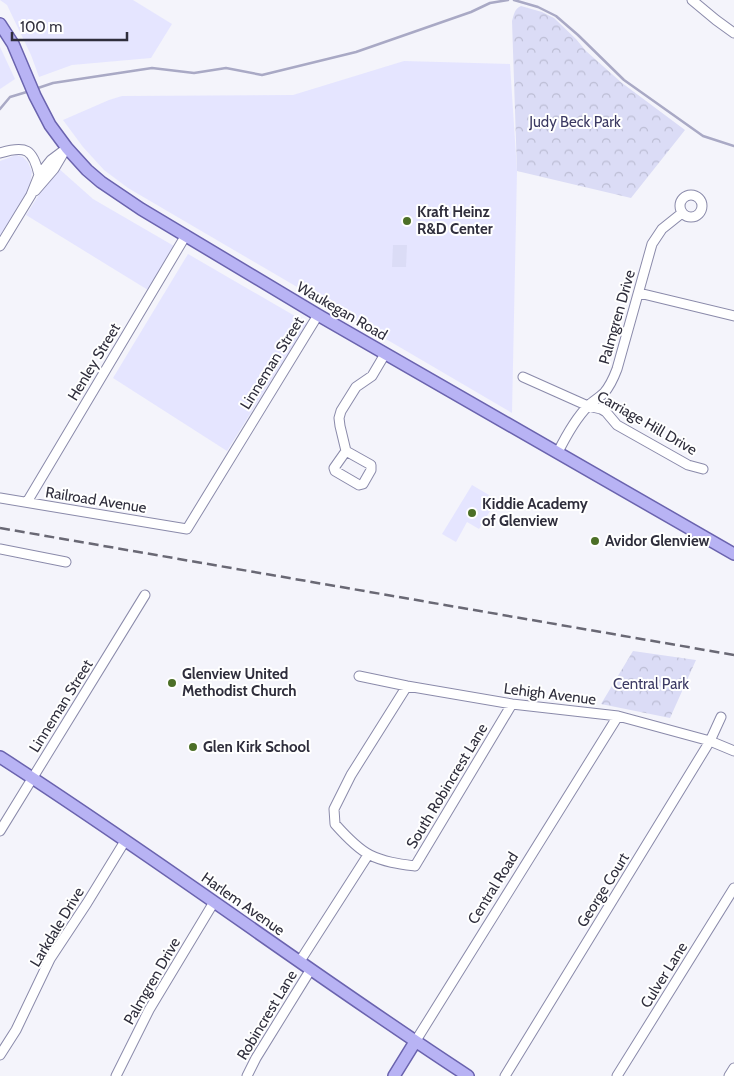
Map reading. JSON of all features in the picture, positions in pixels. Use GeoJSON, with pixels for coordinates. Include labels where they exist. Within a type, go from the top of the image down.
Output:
{"type":"FeatureCollection","features":[{"type":"Feature","properties":{"kind":"main road","name":"Waukegan Road"},"geometry":{"type":"LineString","coordinates":[[0,24],[13,44],[28,81],[50,124],[67,148],[101,182],[141,209],[385,354],[734,554]]}},
{"type":"Feature","properties":{"kind":"main road","name":"Harlem Avenue"},"geometry":{"type":"LineString","coordinates":[[0,757],[300,961],[415,1042],[468,1076]]}},
{"type":"Feature","properties":{"kind":"main road","name":"Central Road"},"geometry":{"type":"LineString","coordinates":[[394,1076],[415,1042]]}},
{"type":"Feature","properties":{"kind":"street"},"geometry":{"type":"LineString","coordinates":[[692,0],[734,33]]}},
{"type":"Feature","properties":{"kind":"street"},"geometry":{"type":"LineString","coordinates":[[0,246],[31,195],[39,175],[51,160],[67,148]]}},
{"type":"Feature","properties":{"kind":"street"},"geometry":{"type":"LineString","coordinates":[[31,195],[54,169],[67,148]]}},
{"type":"Feature","properties":{"kind":"street"},"geometry":{"type":"LineString","coordinates":[[0,154],[22,149],[32,155],[36,161],[39,175]]}},
{"type":"Feature","properties":{"kind":"street","name":"Palmgren Drive"},"geometry":{"type":"LineString","coordinates":[[558,452],[564,439],[588,406],[604,393],[612,382],[652,244],[662,229],[682,213]]}},
{"type":"Feature","properties":{"kind":"street","name":"Henley Street"},"geometry":{"type":"LineString","coordinates":[[27,502],[186,235]]}},
{"type":"Feature","properties":{"kind":"street"},"geometry":{"type":"LineString","coordinates":[[639,293],[734,316]]}},
{"type":"Feature","properties":{"kind":"street","name":"Linneman Street"},"geometry":{"type":"LineString","coordinates":[[187,529],[318,314]]}},
{"type":"Feature","properties":{"kind":"street"},"geometry":{"type":"LineString","coordinates":[[346,450],[340,426],[339,418],[341,411],[356,387],[372,376],[385,354]]}},
{"type":"Feature","properties":{"kind":"street","name":"Carriage Hill Drive"},"geometry":{"type":"LineString","coordinates":[[523,377],[606,412],[617,425],[688,465],[703,469]]}},
{"type":"Feature","properties":{"kind":"street","name":"Railroad Avenue"},"geometry":{"type":"LineString","coordinates":[[0,498],[187,529]]}},
{"type":"Feature","properties":{"kind":"street"},"geometry":{"type":"LineString","coordinates":[[0,549],[66,562]]}},
{"type":"Feature","properties":{"kind":"street","name":"Linneman Street"},"geometry":{"type":"LineString","coordinates":[[0,831],[145,595]]}},
{"type":"Feature","properties":{"kind":"street","name":"Lehigh Avenue"},"geometry":{"type":"LineString","coordinates":[[359,676],[512,704],[618,716],[710,741],[734,751]]}},
{"type":"Feature","properties":{"kind":"street"},"geometry":{"type":"LineString","coordinates":[[300,961],[368,854],[334,824],[334,809],[352,775],[407,686]]}},
{"type":"Feature","properties":{"kind":"street","name":"South Robincrest Lane"},"geometry":{"type":"LineString","coordinates":[[368,854],[388,862],[415,866],[512,704]]}},
{"type":"Feature","properties":{"kind":"street","name":"Central Road"},"geometry":{"type":"LineString","coordinates":[[415,1042],[618,716]]}},
{"type":"Feature","properties":{"kind":"street","name":"George Court"},"geometry":{"type":"LineString","coordinates":[[505,1076],[710,741],[720,717]]}},
{"type":"Feature","properties":{"kind":"street","name":"Larkdale Drive"},"geometry":{"type":"LineString","coordinates":[[0,1055],[16,1030],[50,958],[87,904],[125,841]]}},
{"type":"Feature","properties":{"kind":"street","name":"Culver Lane"},"geometry":{"type":"LineString","coordinates":[[617,1076],[734,888]]}},
{"type":"Feature","properties":{"kind":"street","name":"Palmgren Drive"},"geometry":{"type":"LineString","coordinates":[[116,1076],[150,1010],[214,902]]}},
{"type":"Feature","properties":{"kind":"street","name":"Robincrest Lane"},"geometry":{"type":"LineString","coordinates":[[247,1076],[256,1058],[311,969]]}},
{"type":"Feature","properties":{"kind":"street"},"geometry":{"type":"LineString","coordinates":[[729,1076],[734,1068]]}},
{"type":"Feature","properties":{"kind":"shaded area"},"geometry":{"type":"Polygon","coordinates":[[[0,0],[133,0],[172,24],[151,58],[72,65],[39,77],[31,55],[7,5],[0,0]]]}},
{"type":"Feature","properties":{"kind":"shaded area"},"geometry":{"type":"Polygon","coordinates":[[[0,47],[15,79],[0,89],[0,47]]]}},
{"type":"Feature","properties":{"kind":"shaded area","name":"Kraft Heinz R&D Center"},"geometry":{"type":"Polygon","coordinates":[[[404,61],[510,64],[517,171],[512,413],[128,188],[104,170],[83,147],[63,120],[122,96],[293,95],[404,61]]]}},
{"type":"Feature","properties":{"kind":"shaded area"},"geometry":{"type":"Polygon","coordinates":[[[16,155],[23,157],[28,162],[32,172],[29,192],[0,238],[0,161],[16,155]]]}},
{"type":"Feature","properties":{"kind":"shaded area"},"geometry":{"type":"Polygon","coordinates":[[[57,167],[93,199],[174,246],[148,290],[26,215],[57,167]]]}},
{"type":"Feature","properties":{"kind":"shaded area"},"geometry":{"type":"Polygon","coordinates":[[[188,254],[307,323],[227,451],[113,378],[188,254]]]}},
{"type":"Feature","properties":{"kind":"shaded area","name":"Kiddie Academy of Glenview"},"geometry":{"type":"Polygon","coordinates":[[[472,485],[489,495],[487,498],[495,503],[479,529],[467,522],[456,542],[442,534],[472,485]]]}},
{"type":"Feature","properties":{"kind":"green space","name":"Judy Beck Park"},"geometry":{"type":"Polygon","coordinates":[[[521,6],[542,12],[554,18],[586,51],[622,83],[685,130],[631,198],[517,171],[512,21],[516,10],[521,6]]]}},
{"type":"Feature","properties":{"kind":"green space"},"geometry":{"type":"Polygon","coordinates":[[[393,245],[407,245],[406,267],[392,267],[393,245]]]}},
{"type":"Feature","properties":{"kind":"green space","name":"Central Park"},"geometry":{"type":"Polygon","coordinates":[[[633,651],[696,660],[670,718],[601,704],[633,651]]]}},
{"type":"Feature","properties":{"kind":"waterway"},"geometry":{"type":"LineString","coordinates":[[35,89],[53,83],[152,68],[194,73],[226,68],[262,75],[356,52],[471,12],[490,3],[508,0]]}},
{"type":"Feature","properties":{"kind":"waterway"},"geometry":{"type":"LineString","coordinates":[[514,0],[538,7],[556,16],[624,80],[703,136],[734,146]]}},
{"type":"Feature","properties":{"kind":"waterway"},"geometry":{"type":"LineString","coordinates":[[0,109],[10,97],[30,91]]}},
{"type":"Feature","properties":{"kind":"railway"},"geometry":{"type":"LineString","coordinates":[[0,528],[734,655]]}},
{"type":"Feature","properties":{"kind":"place","name":"Kraft Heinz R&D Center"},"geometry":{"type":"Point","coordinates":[407,221]}},
{"type":"Feature","properties":{"kind":"place","name":"Kiddie Academy of Glenview"},"geometry":{"type":"Point","coordinates":[472,513]}},
{"type":"Feature","properties":{"kind":"place","name":"Avidor Glenview"},"geometry":{"type":"Point","coordinates":[595,541]}},
{"type":"Feature","properties":{"kind":"place","name":"Glenview United Methodist Church"},"geometry":{"type":"Point","coordinates":[172,683]}},
{"type":"Feature","properties":{"kind":"place","name":"Glen Kirk School"},"geometry":{"type":"Point","coordinates":[193,747]}}]}
